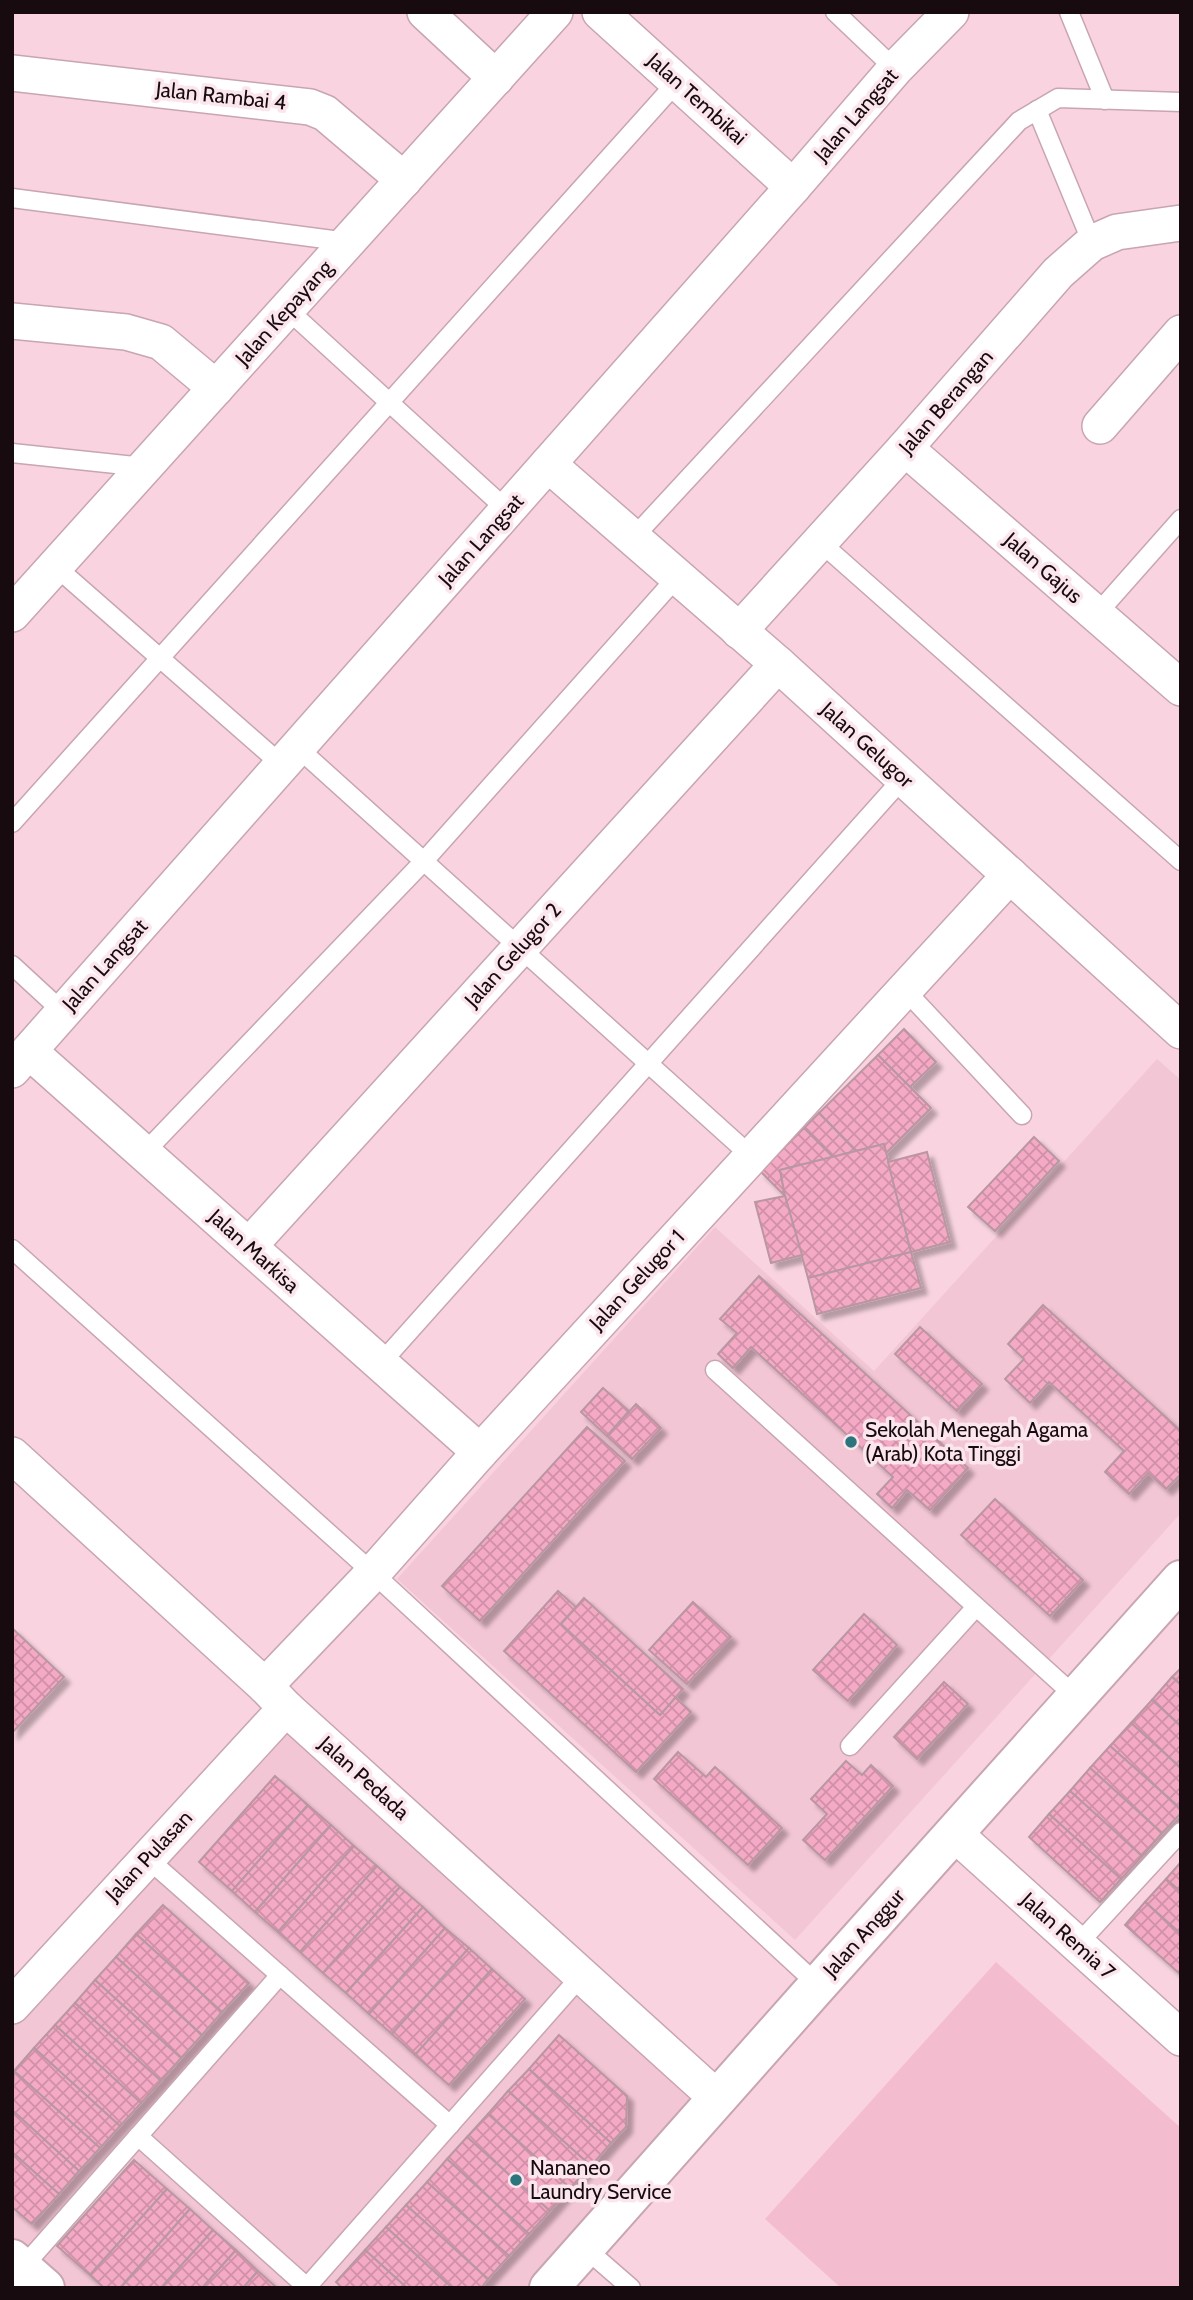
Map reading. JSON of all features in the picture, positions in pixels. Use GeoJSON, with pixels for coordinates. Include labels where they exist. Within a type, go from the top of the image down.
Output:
{"type":"FeatureCollection","features":[{"type":"Feature","properties":{"kind":"street"},"geometry":{"type":"LineString","coordinates":[[425,12],[496,78]]}},
{"type":"Feature","properties":{"kind":"street","name":"Jalan Kepayang"},"geometry":{"type":"LineString","coordinates":[[28,588],[144,467],[555,12]]}},
{"type":"Feature","properties":{"kind":"street","name":"Jalan Tembikai"},"geometry":{"type":"LineString","coordinates":[[600,12],[793,187]]}},
{"type":"Feature","properties":{"kind":"street","name":"Jalan Langsat"},"geometry":{"type":"LineString","coordinates":[[21,1060],[895,69],[951,12]]}},
{"type":"Feature","properties":{"kind":"street","name":"Jalan Rambai 4"},"geometry":{"type":"LineString","coordinates":[[12,73],[310,107],[331,118],[404,180]]}},
{"type":"Feature","properties":{"kind":"street","name":"Jalan Berangan"},"geometry":{"type":"LineString","coordinates":[[739,631],[905,449],[1058,273],[1092,243],[1116,232],[1181,223]]}},
{"type":"Feature","properties":{"kind":"street"},"geometry":{"type":"LineString","coordinates":[[12,321],[126,332],[162,342],[216,388]]}},
{"type":"Feature","properties":{"kind":"street"},"geometry":{"type":"LineString","coordinates":[[1100,426],[1181,334]]}},
{"type":"Feature","properties":{"kind":"street","name":"Jalan Gajus"},"geometry":{"type":"LineString","coordinates":[[905,449],[1181,688]]}},
{"type":"Feature","properties":{"kind":"street","name":"Jalan Gelugor"},"geometry":{"type":"LineString","coordinates":[[548,464],[778,664],[1181,1031]]}},
{"type":"Feature","properties":{"kind":"street","name":"Jalan Gelugor 2"},"geometry":{"type":"LineString","coordinates":[[248,1246],[778,664]]}},
{"type":"Feature","properties":{"kind":"street","name":"Jalan Gelugor 1"},"geometry":{"type":"LineString","coordinates":[[276,1697],[373,1573],[480,1452],[1010,875]]}},
{"type":"Feature","properties":{"kind":"street","name":"Jalan Markisa"},"geometry":{"type":"LineString","coordinates":[[21,1060],[144,1153],[480,1452]]}},
{"type":"Feature","properties":{"kind":"street","name":"Jalan Pedada"},"geometry":{"type":"LineString","coordinates":[[12,1455],[718,2099]]}},
{"type":"Feature","properties":{"kind":"street","name":"Jalan Anggur"},"geometry":{"type":"LineString","coordinates":[[549,2288],[1181,1580]]}},
{"type":"Feature","properties":{"kind":"street","name":"Jalan Pulasan"},"geometry":{"type":"LineString","coordinates":[[12,2006],[147,1858],[276,1697]]}},
{"type":"Feature","properties":{"kind":"street","name":"Jalan Remia 7"},"geometry":{"type":"LineString","coordinates":[[955,1834],[1181,2038]]}},
{"type":"Feature","properties":{"kind":"lane"},"geometry":{"type":"LineString","coordinates":[[835,12],[895,69]]}},
{"type":"Feature","properties":{"kind":"lane"},"geometry":{"type":"LineString","coordinates":[[1069,12],[1105,100]]}},
{"type":"Feature","properties":{"kind":"lane"},"geometry":{"type":"LineString","coordinates":[[12,823],[677,82]]}},
{"type":"Feature","properties":{"kind":"lane"},"geometry":{"type":"LineString","coordinates":[[633,538],[1019,121],[1058,98],[1181,102]]}},
{"type":"Feature","properties":{"kind":"lane"},"geometry":{"type":"LineString","coordinates":[[1037,110],[1092,243]]}},
{"type":"Feature","properties":{"kind":"lane"},"geometry":{"type":"LineString","coordinates":[[12,198],[348,242]]}},
{"type":"Feature","properties":{"kind":"lane"},"geometry":{"type":"LineString","coordinates":[[287,309],[508,510]]}},
{"type":"Feature","properties":{"kind":"lane"},"geometry":{"type":"LineString","coordinates":[[12,453],[144,467]]}},
{"type":"Feature","properties":{"kind":"lane"},"geometry":{"type":"LineString","coordinates":[[1096,615],[1181,519]]}},
{"type":"Feature","properties":{"kind":"lane"},"geometry":{"type":"LineString","coordinates":[[820,542],[1181,861]]}},
{"type":"Feature","properties":{"kind":"lane"},"geometry":{"type":"LineString","coordinates":[[144,1153],[424,862],[677,577]]}},
{"type":"Feature","properties":{"kind":"lane"},"geometry":{"type":"LineString","coordinates":[[28,588],[160,658],[290,756],[424,862],[751,1156]]}},
{"type":"Feature","properties":{"kind":"lane"},"geometry":{"type":"LineString","coordinates":[[381,1363],[904,777]]}},
{"type":"Feature","properties":{"kind":"lane"},"geometry":{"type":"LineString","coordinates":[[12,965],[63,1012]]}},
{"type":"Feature","properties":{"kind":"lane"},"geometry":{"type":"LineString","coordinates":[[905,990],[1022,1115]]}},
{"type":"Feature","properties":{"kind":"lane"},"geometry":{"type":"LineString","coordinates":[[12,1249],[373,1573],[818,1984]]}},
{"type":"Feature","properties":{"kind":"lane"},"geometry":{"type":"LineString","coordinates":[[715,1370],[1076,1697]]}},
{"type":"Feature","properties":{"kind":"lane"},"geometry":{"type":"LineString","coordinates":[[850,1746],[976,1607]]}},
{"type":"Feature","properties":{"kind":"lane"},"geometry":{"type":"LineString","coordinates":[[1077,1945],[1181,1832]]}},
{"type":"Feature","properties":{"kind":"lane"},"geometry":{"type":"LineString","coordinates":[[147,1858],[450,2125]]}},
{"type":"Feature","properties":{"kind":"lane"},"geometry":{"type":"LineString","coordinates":[[27,2271],[138,2136],[280,1975]]}},
{"type":"Feature","properties":{"kind":"lane"},"geometry":{"type":"LineString","coordinates":[[138,2136],[308,2287],[582,1976]]}},
{"type":"Feature","properties":{"kind":"lane"},"geometry":{"type":"LineString","coordinates":[[585,2248],[631,2288]]}},
{"type":"Feature","properties":{"kind":"shaded area","name":"Sekolah Menegah Agama (Arab) Kota Tinggi"},"geometry":{"type":"Polygon","coordinates":[[[1157,1059],[1181,1080],[1181,1513],[795,1940],[397,1579],[715,1227],[874,1371],[1157,1059]]]}},
{"type":"Feature","properties":{"kind":"shaded area"},"geometry":{"type":"Polygon","coordinates":[[[288,1690],[739,2103],[573,2288],[12,2288],[12,1991],[288,1690]]]}},
{"type":"Feature","properties":{"kind":"shaded area"},"geometry":{"type":"Polygon","coordinates":[[[996,1962],[1181,2128],[1181,2288],[841,2288],[765,2219],[996,1962]]]}},
{"type":"Feature","properties":{"kind":"building"},"geometry":{"type":"Polygon","coordinates":[[[904,1029],[936,1062],[910,1087],[878,1055],[904,1029]]]}},
{"type":"Feature","properties":{"kind":"building"},"geometry":{"type":"Polygon","coordinates":[[[878,1055],[931,1108],[886,1153],[884,1144],[856,1151],[819,1113],[878,1055]]]}},
{"type":"Feature","properties":{"kind":"building"},"geometry":{"type":"Polygon","coordinates":[[[819,1113],[856,1151],[833,1157],[804,1128],[819,1113]]]}},
{"type":"Feature","properties":{"kind":"building"},"geometry":{"type":"Polygon","coordinates":[[[804,1128],[833,1157],[780,1170],[785,1196],[760,1171],[804,1128]]]}},
{"type":"Feature","properties":{"kind":"building"},"geometry":{"type":"Polygon","coordinates":[[[1034,1137],[1059,1161],[995,1231],[968,1207],[1034,1137]]]}},
{"type":"Feature","properties":{"kind":"building"},"geometry":{"type":"Polygon","coordinates":[[[884,1144],[911,1252],[808,1278],[780,1170],[884,1144]]]}},
{"type":"Feature","properties":{"kind":"building"},"geometry":{"type":"Polygon","coordinates":[[[927,1152],[950,1242],[911,1252],[888,1162],[927,1152]]]}},
{"type":"Feature","properties":{"kind":"building"},"geometry":{"type":"Polygon","coordinates":[[[785,1196],[802,1255],[771,1263],[755,1202],[785,1196]]]}},
{"type":"Feature","properties":{"kind":"building"},"geometry":{"type":"Polygon","coordinates":[[[911,1252],[921,1288],[817,1314],[808,1278],[911,1252]]]}},
{"type":"Feature","properties":{"kind":"building"},"geometry":{"type":"Polygon","coordinates":[[[759,1276],[968,1468],[930,1510],[907,1490],[892,1508],[877,1494],[893,1477],[751,1347],[733,1368],[718,1354],[737,1333],[720,1319],[759,1276]]]}},
{"type":"Feature","properties":{"kind":"building"},"geometry":{"type":"Polygon","coordinates":[[[1043,1305],[1181,1431],[1181,1474],[1166,1489],[1148,1473],[1129,1494],[1105,1472],[1124,1451],[1049,1382],[1030,1403],[1005,1379],[1024,1359],[1008,1344],[1043,1305]]]}},
{"type":"Feature","properties":{"kind":"building"},"geometry":{"type":"Polygon","coordinates":[[[920,1327],[982,1384],[957,1411],[895,1354],[920,1327]]]}},
{"type":"Feature","properties":{"kind":"building"},"geometry":{"type":"Polygon","coordinates":[[[603,1388],[629,1411],[607,1436],[581,1412],[603,1388]]]}},
{"type":"Feature","properties":{"kind":"building"},"geometry":{"type":"Polygon","coordinates":[[[636,1404],[661,1428],[632,1459],[607,1436],[636,1404]]]}},
{"type":"Feature","properties":{"kind":"building"},"geometry":{"type":"Polygon","coordinates":[[[587,1427],[625,1461],[480,1621],[442,1586],[587,1427]]]}},
{"type":"Feature","properties":{"kind":"building"},"geometry":{"type":"Polygon","coordinates":[[[995,1499],[1083,1580],[1050,1616],[961,1535],[995,1499]]]}},
{"type":"Feature","properties":{"kind":"building"},"geometry":{"type":"Polygon","coordinates":[[[558,1591],[576,1607],[561,1624],[660,1715],[675,1697],[691,1712],[636,1772],[504,1651],[558,1591]]]}},
{"type":"Feature","properties":{"kind":"building"},"geometry":{"type":"Polygon","coordinates":[[[584,1598],[683,1689],[660,1715],[561,1624],[584,1598]]]}},
{"type":"Feature","properties":{"kind":"building"},"geometry":{"type":"Polygon","coordinates":[[[693,1602],[731,1637],[687,1684],[649,1650],[693,1602]]]}},
{"type":"Feature","properties":{"kind":"building"},"geometry":{"type":"Polygon","coordinates":[[[864,1614],[897,1645],[848,1701],[813,1670],[864,1614]]]}},
{"type":"Feature","properties":{"kind":"building"},"geometry":{"type":"Polygon","coordinates":[[[12,1628],[64,1677],[12,1733],[12,1628]]]}},
{"type":"Feature","properties":{"kind":"building"},"geometry":{"type":"Polygon","coordinates":[[[1181,1668],[1181,1685],[1172,1677],[1181,1668]]]}},
{"type":"Feature","properties":{"kind":"building"},"geometry":{"type":"Polygon","coordinates":[[[1172,1677],[1181,1685],[1181,1726],[1152,1700],[1172,1677]]]}},
{"type":"Feature","properties":{"kind":"building"},"geometry":{"type":"Polygon","coordinates":[[[944,1682],[968,1704],[917,1759],[894,1737],[944,1682]]]}},
{"type":"Feature","properties":{"kind":"building"},"geometry":{"type":"Polygon","coordinates":[[[1152,1700],[1181,1726],[1181,1768],[1131,1723],[1152,1700]]]}},
{"type":"Feature","properties":{"kind":"building"},"geometry":{"type":"Polygon","coordinates":[[[1131,1723],[1181,1768],[1181,1809],[1110,1746],[1131,1723]]]}},
{"type":"Feature","properties":{"kind":"building"},"geometry":{"type":"Polygon","coordinates":[[[1110,1746],[1181,1809],[1181,1813],[1162,1833],[1090,1768],[1110,1746]]]}},
{"type":"Feature","properties":{"kind":"building"},"geometry":{"type":"Polygon","coordinates":[[[678,1752],[706,1777],[715,1767],[782,1828],[748,1865],[654,1779],[678,1752]]]}},
{"type":"Feature","properties":{"kind":"building"},"geometry":{"type":"Polygon","coordinates":[[[846,1761],[862,1775],[871,1765],[893,1786],[825,1860],[803,1840],[827,1814],[811,1799],[846,1761]]]}},
{"type":"Feature","properties":{"kind":"building"},"geometry":{"type":"Polygon","coordinates":[[[1090,1768],[1162,1833],[1142,1856],[1070,1791],[1090,1768]]]}},
{"type":"Feature","properties":{"kind":"building"},"geometry":{"type":"Polygon","coordinates":[[[275,1776],[308,1805],[232,1891],[199,1862],[275,1776]]]}},
{"type":"Feature","properties":{"kind":"building"},"geometry":{"type":"Polygon","coordinates":[[[1070,1791],[1142,1856],[1121,1879],[1049,1814],[1070,1791]]]}},
{"type":"Feature","properties":{"kind":"building"},"geometry":{"type":"Polygon","coordinates":[[[308,1805],[331,1825],[255,1912],[232,1891],[308,1805]]]}},
{"type":"Feature","properties":{"kind":"building"},"geometry":{"type":"Polygon","coordinates":[[[1049,1814],[1121,1879],[1100,1902],[1029,1837],[1049,1814]]]}},
{"type":"Feature","properties":{"kind":"building"},"geometry":{"type":"Polygon","coordinates":[[[331,1825],[354,1846],[278,1932],[255,1912],[331,1825]]]}},
{"type":"Feature","properties":{"kind":"building"},"geometry":{"type":"Polygon","coordinates":[[[354,1846],[377,1866],[300,1952],[278,1932],[354,1846]]]}},
{"type":"Feature","properties":{"kind":"building"},"geometry":{"type":"Polygon","coordinates":[[[1181,1862],[1181,1892],[1166,1879],[1181,1862]]]}},
{"type":"Feature","properties":{"kind":"building"},"geometry":{"type":"Polygon","coordinates":[[[377,1866],[400,1887],[323,1973],[300,1952],[377,1866]]]}},
{"type":"Feature","properties":{"kind":"building"},"geometry":{"type":"Polygon","coordinates":[[[1166,1879],[1181,1892],[1181,1934],[1145,1902],[1166,1879]]]}},
{"type":"Feature","properties":{"kind":"building"},"geometry":{"type":"Polygon","coordinates":[[[400,1887],[423,1907],[346,1993],[323,1973],[400,1887]]]}},
{"type":"Feature","properties":{"kind":"building"},"geometry":{"type":"Polygon","coordinates":[[[1145,1902],[1181,1934],[1181,1975],[1125,1925],[1145,1902]]]}},
{"type":"Feature","properties":{"kind":"building"},"geometry":{"type":"Polygon","coordinates":[[[163,1905],[249,1983],[222,2012],[136,1934],[163,1905]]]}},
{"type":"Feature","properties":{"kind":"building"},"geometry":{"type":"Polygon","coordinates":[[[423,1907],[445,1928],[369,2014],[346,1993],[423,1907]]]}},
{"type":"Feature","properties":{"kind":"building"},"geometry":{"type":"Polygon","coordinates":[[[445,1928],[469,1948],[392,2034],[369,2014],[445,1928]]]}},
{"type":"Feature","properties":{"kind":"building"},"geometry":{"type":"Polygon","coordinates":[[[136,1934],[222,2012],[202,2035],[116,1957],[136,1934]]]}},
{"type":"Feature","properties":{"kind":"building"},"geometry":{"type":"Polygon","coordinates":[[[469,1948],[492,1969],[415,2055],[392,2034],[469,1948]]]}},
{"type":"Feature","properties":{"kind":"building"},"geometry":{"type":"Polygon","coordinates":[[[116,1957],[202,2035],[181,2058],[95,1980],[116,1957]]]}},
{"type":"Feature","properties":{"kind":"building"},"geometry":{"type":"Polygon","coordinates":[[[492,1969],[525,1999],[449,2085],[415,2055],[492,1969]]]}},
{"type":"Feature","properties":{"kind":"building"},"geometry":{"type":"Polygon","coordinates":[[[95,1980],[181,2058],[161,2081],[75,2003],[95,1980]]]}},
{"type":"Feature","properties":{"kind":"building"},"geometry":{"type":"Polygon","coordinates":[[[75,2003],[161,2081],[141,2103],[55,2025],[75,2003]]]}},
{"type":"Feature","properties":{"kind":"building"},"geometry":{"type":"Polygon","coordinates":[[[55,2025],[141,2103],[120,2126],[34,2048],[55,2025]]]}},
{"type":"Feature","properties":{"kind":"building"},"geometry":{"type":"Polygon","coordinates":[[[559,2035],[627,2096],[626,2127],[611,2143],[529,2069],[559,2035]]]}},
{"type":"Feature","properties":{"kind":"building"},"geometry":{"type":"Polygon","coordinates":[[[34,2048],[120,2126],[100,2148],[14,2071],[34,2048]]]}},
{"type":"Feature","properties":{"kind":"building"},"geometry":{"type":"Polygon","coordinates":[[[529,2069],[611,2143],[591,2166],[508,2091],[529,2069]]]}},
{"type":"Feature","properties":{"kind":"building"},"geometry":{"type":"Polygon","coordinates":[[[14,2071],[100,2148],[79,2171],[12,2110],[14,2071]]]}},
{"type":"Feature","properties":{"kind":"building"},"geometry":{"type":"Polygon","coordinates":[[[508,2091],[591,2166],[570,2188],[488,2114],[508,2091]]]}},
{"type":"Feature","properties":{"kind":"building"},"geometry":{"type":"Polygon","coordinates":[[[12,2110],[79,2171],[59,2194],[12,2152],[12,2110]]]}},
{"type":"Feature","properties":{"kind":"building"},"geometry":{"type":"Polygon","coordinates":[[[488,2114],[570,2188],[550,2211],[467,2137],[488,2114]]]}},
{"type":"Feature","properties":{"kind":"building"},"geometry":{"type":"Polygon","coordinates":[[[467,2137],[550,2211],[529,2234],[447,2159],[467,2137]]]}},
{"type":"Feature","properties":{"kind":"building"},"geometry":{"type":"Polygon","coordinates":[[[12,2152],[59,2194],[32,2224],[12,2207],[12,2152]]]}},
{"type":"Feature","properties":{"kind":"building"},"geometry":{"type":"Polygon","coordinates":[[[447,2159],[529,2234],[509,2256],[427,2182],[447,2159]]]}},
{"type":"Feature","properties":{"kind":"building"},"geometry":{"type":"Polygon","coordinates":[[[134,2160],[167,2189],[90,2275],[57,2246],[134,2160]]]}},
{"type":"Feature","properties":{"kind":"building"},"geometry":{"type":"Polygon","coordinates":[[[427,2182],[509,2256],[488,2279],[406,2205],[427,2182]]]}},
{"type":"Feature","properties":{"kind":"building"},"geometry":{"type":"Polygon","coordinates":[[[167,2189],[190,2209],[120,2288],[104,2288],[90,2275],[167,2189]]]}},
{"type":"Feature","properties":{"kind":"building"},"geometry":{"type":"Polygon","coordinates":[[[406,2205],[488,2279],[481,2288],[452,2288],[386,2227],[406,2205]]]}},
{"type":"Feature","properties":{"kind":"building"},"geometry":{"type":"Polygon","coordinates":[[[190,2209],[213,2230],[161,2288],[120,2288],[190,2209]]]}},
{"type":"Feature","properties":{"kind":"building"},"geometry":{"type":"Polygon","coordinates":[[[386,2227],[452,2288],[407,2288],[365,2250],[386,2227]]]}},
{"type":"Feature","properties":{"kind":"building"},"geometry":{"type":"Polygon","coordinates":[[[213,2230],[236,2250],[202,2288],[161,2288],[213,2230]]]}},
{"type":"Feature","properties":{"kind":"building"},"geometry":{"type":"Polygon","coordinates":[[[236,2250],[258,2271],[243,2288],[202,2288],[236,2250]]]}},
{"type":"Feature","properties":{"kind":"building"},"geometry":{"type":"Polygon","coordinates":[[[365,2250],[407,2288],[342,2288],[336,2282],[365,2250]]]}},
{"type":"Feature","properties":{"kind":"building"},"geometry":{"type":"Polygon","coordinates":[[[258,2271],[277,2288],[243,2288],[258,2271]]]}},
{"type":"Feature","properties":{"kind":"place","name":"Sekolah Menegah Agama (Arab) Kota Tinggi"},"geometry":{"type":"Point","coordinates":[851,1442]}},
{"type":"Feature","properties":{"kind":"place","name":"Nananeo Laundry Service"},"geometry":{"type":"Point","coordinates":[516,2180]}}]}
